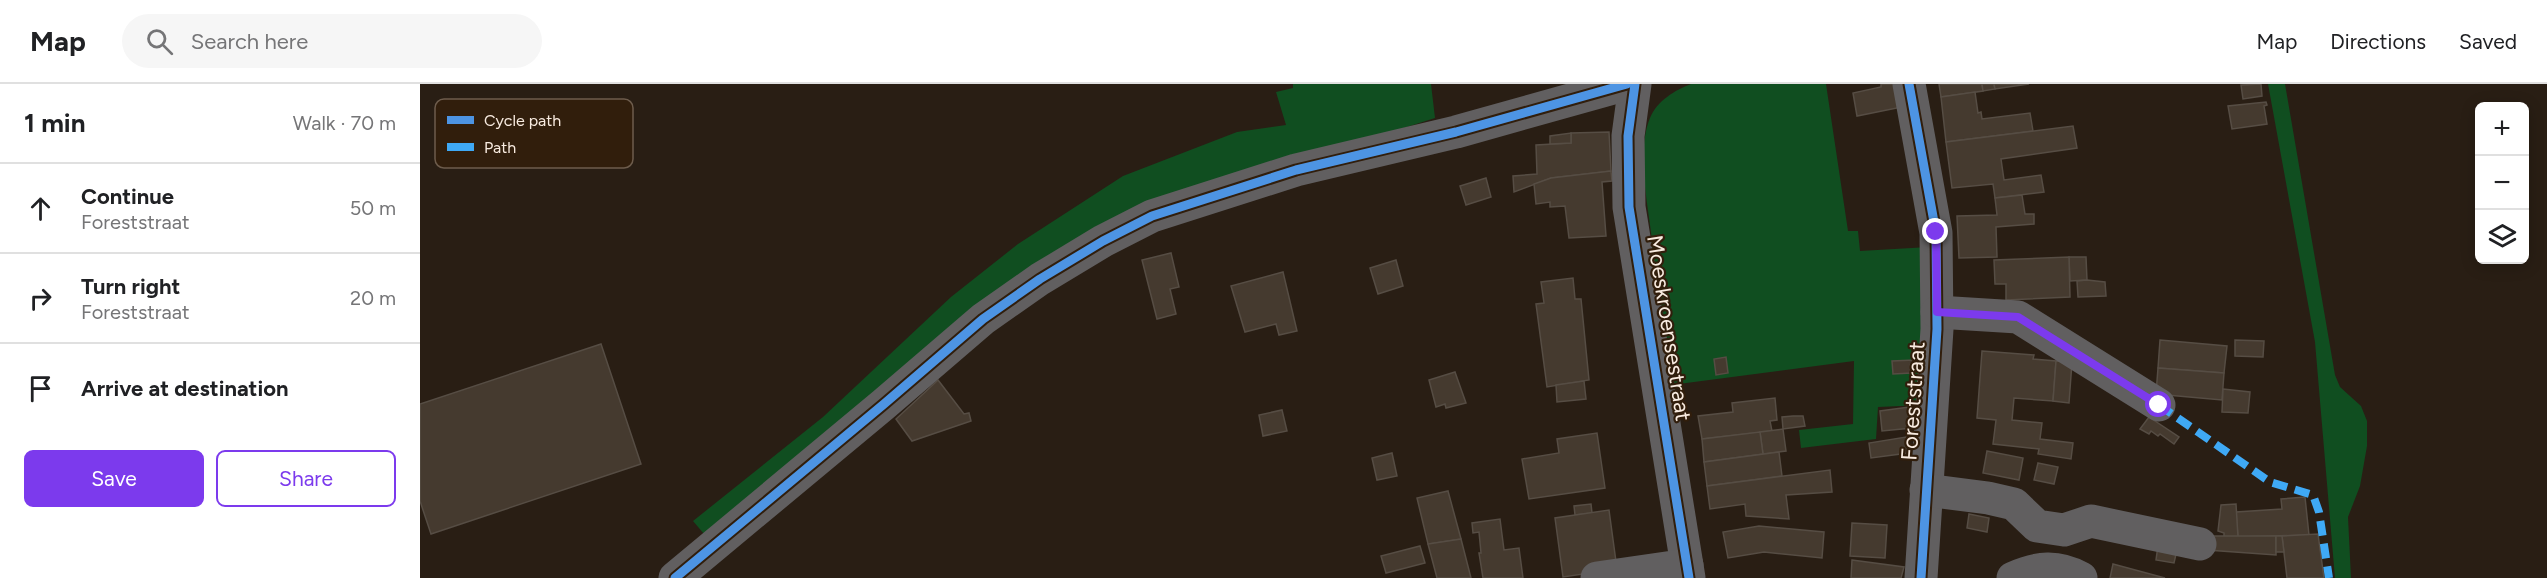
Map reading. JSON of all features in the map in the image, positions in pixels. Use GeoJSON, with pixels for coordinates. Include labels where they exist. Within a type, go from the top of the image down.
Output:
{"type":"FeatureCollection","features":[{"type":"Feature","properties":{"kind":"street"},"geometry":{"type":"LineString","coordinates":[[675,578],[983,319],[1040,279],[1113,236],[1152,216],[1296,170],[1456,132],[1628,84]]}},
{"type":"Feature","properties":{"kind":"street","name":"Moeskroensestraat"},"geometry":{"type":"LineString","coordinates":[[1635,84],[1628,136],[1629,207],[1688,571]]}},
{"type":"Feature","properties":{"kind":"street","name":"Foreststraat"},"geometry":{"type":"LineString","coordinates":[[1909,84],[1936,232],[1937,312],[1921,578]]}},
{"type":"Feature","properties":{"kind":"street","name":"Foreststraat"},"geometry":{"type":"LineString","coordinates":[[1937,312],[2018,317],[2159,405]]}},
{"type":"Feature","properties":{"kind":"street"},"geometry":{"type":"LineString","coordinates":[[1926,490],[1988,498],[2014,504],[2037,526],[2064,530],[2091,521],[2200,544]]}},
{"type":"Feature","properties":{"kind":"street"},"geometry":{"type":"LineString","coordinates":[[2013,578],[2034,569],[2048,567],[2065,570],[2081,578]]}},
{"type":"Feature","properties":{"kind":"street"},"geometry":{"type":"LineString","coordinates":[[1597,578],[1688,571]]}},
{"type":"Feature","properties":{"kind":"green space"},"geometry":{"type":"Polygon","coordinates":[[[1293,84],[1431,84],[1435,118],[1153,208],[710,541],[693,521],[823,417],[951,297],[1018,244],[1123,176],[1237,132],[1286,125],[1276,92],[1293,88],[1293,84]]]}},
{"type":"Feature","properties":{"kind":"green space"},"geometry":{"type":"Polygon","coordinates":[[[1691,84],[1826,84],[1848,231],[1858,231],[1860,251],[1929,247],[1924,405],[1878,407],[1876,439],[1801,448],[1799,430],[1853,424],[1854,361],[1671,385],[1659,313],[1644,178],[1644,146],[1650,118],[1657,106],[1679,89],[1691,84]]]}},
{"type":"Feature","properties":{"kind":"green space"},"geometry":{"type":"Polygon","coordinates":[[[2268,84],[2285,84],[2335,375],[2340,387],[2361,406],[2367,421],[2367,446],[2360,486],[2348,517],[2351,578],[2335,578],[2315,342],[2268,84]]]}},
{"type":"Feature","properties":{"kind":"building"},"geometry":{"type":"Polygon","coordinates":[[[1881,84],[1903,84],[1907,106],[1857,116],[1853,93],[1881,87],[1881,84]]]}},
{"type":"Feature","properties":{"kind":"building"},"geometry":{"type":"Polygon","coordinates":[[[1939,84],[1982,84],[1983,91],[1941,97],[1939,84]]]}},
{"type":"Feature","properties":{"kind":"building"},"geometry":{"type":"Polygon","coordinates":[[[1982,84],[1994,84],[1995,89],[1983,91],[1982,84]]]}},
{"type":"Feature","properties":{"kind":"building"},"geometry":{"type":"Polygon","coordinates":[[[1994,84],[2029,84],[1995,89],[1994,84]]]}},
{"type":"Feature","properties":{"kind":"building"},"geometry":{"type":"Polygon","coordinates":[[[2261,84],[2262,96],[2243,99],[2241,85],[2261,84]]]}},
{"type":"Feature","properties":{"kind":"building"},"geometry":{"type":"Polygon","coordinates":[[[1975,92],[1978,113],[1981,112],[1982,119],[2030,113],[2033,131],[1946,142],[1941,97],[1975,92]]]}},
{"type":"Feature","properties":{"kind":"building"},"geometry":{"type":"Polygon","coordinates":[[[2266,102],[2267,105],[2264,106],[2267,124],[2232,129],[2228,106],[2266,102]]]}},
{"type":"Feature","properties":{"kind":"building"},"geometry":{"type":"Polygon","coordinates":[[[2073,126],[2077,148],[2001,159],[2004,180],[2041,175],[2044,192],[1995,198],[1993,184],[1952,188],[1946,142],[2073,126]]]}},
{"type":"Feature","properties":{"kind":"building"},"geometry":{"type":"Polygon","coordinates":[[[1609,132],[1611,171],[1551,178],[1514,192],[1513,176],[1537,174],[1536,145],[1571,143],[1571,133],[1609,132]]]}},
{"type":"Feature","properties":{"kind":"building"},"geometry":{"type":"Polygon","coordinates":[[[1571,133],[1571,143],[1550,144],[1550,136],[1571,133]]]}},
{"type":"Feature","properties":{"kind":"building"},"geometry":{"type":"Polygon","coordinates":[[[1611,171],[1612,181],[1602,182],[1606,236],[1569,238],[1565,206],[1550,207],[1550,202],[1536,204],[1534,184],[1551,178],[1611,171]]]}},
{"type":"Feature","properties":{"kind":"building"},"geometry":{"type":"Polygon","coordinates":[[[1486,178],[1491,197],[1466,205],[1460,186],[1486,178]]]}},
{"type":"Feature","properties":{"kind":"building"},"geometry":{"type":"Polygon","coordinates":[[[2022,195],[2025,214],[2034,214],[2034,224],[1996,227],[1997,257],[1959,258],[1957,216],[1997,215],[1995,198],[2022,195]]]}},
{"type":"Feature","properties":{"kind":"building"},"geometry":{"type":"Polygon","coordinates":[[[1171,253],[1179,287],[1170,289],[1176,314],[1157,319],[1142,260],[1171,253]]]}},
{"type":"Feature","properties":{"kind":"building"},"geometry":{"type":"Polygon","coordinates":[[[2069,257],[2086,257],[2087,280],[2070,281],[2069,257]]]}},
{"type":"Feature","properties":{"kind":"building"},"geometry":{"type":"Polygon","coordinates":[[[2069,257],[2070,297],[2006,300],[2006,284],[1995,284],[1994,260],[2069,257]]]}},
{"type":"Feature","properties":{"kind":"building"},"geometry":{"type":"Polygon","coordinates":[[[1396,260],[1403,286],[1378,294],[1370,268],[1396,260]]]}},
{"type":"Feature","properties":{"kind":"building"},"geometry":{"type":"Polygon","coordinates":[[[1283,272],[1297,331],[1279,335],[1276,324],[1245,332],[1231,286],[1283,272]]]}},
{"type":"Feature","properties":{"kind":"building"},"geometry":{"type":"Polygon","coordinates":[[[1573,278],[1575,299],[1581,299],[1589,380],[1547,387],[1536,304],[1544,303],[1541,282],[1573,278]]]}},
{"type":"Feature","properties":{"kind":"building"},"geometry":{"type":"Polygon","coordinates":[[[2077,281],[2105,282],[2106,296],[2078,297],[2077,281]]]}},
{"type":"Feature","properties":{"kind":"building"},"geometry":{"type":"Polygon","coordinates":[[[2160,340],[2227,346],[2224,373],[2158,368],[2160,340]]]}},
{"type":"Feature","properties":{"kind":"building"},"geometry":{"type":"Polygon","coordinates":[[[2235,340],[2264,341],[2263,357],[2235,356],[2235,340]]]}},
{"type":"Feature","properties":{"kind":"building"},"geometry":{"type":"Polygon","coordinates":[[[601,344],[641,464],[431,534],[420,501],[420,404],[601,344]]]}},
{"type":"Feature","properties":{"kind":"building"},"geometry":{"type":"Polygon","coordinates":[[[1982,351],[2034,355],[2033,359],[2056,361],[2053,401],[2014,398],[2012,420],[2042,423],[2040,439],[2073,443],[2071,459],[2038,454],[2039,449],[1993,444],[1996,420],[1977,418],[1982,351]]]}},
{"type":"Feature","properties":{"kind":"building"},"geometry":{"type":"Polygon","coordinates":[[[1726,357],[1728,373],[1716,375],[1714,359],[1726,357]]]}},
{"type":"Feature","properties":{"kind":"building"},"geometry":{"type":"Polygon","coordinates":[[[1914,360],[1914,365],[1910,365],[1911,373],[1893,374],[1892,361],[1914,360]]]}},
{"type":"Feature","properties":{"kind":"building"},"geometry":{"type":"Polygon","coordinates":[[[2056,361],[2072,362],[2069,403],[2053,401],[2056,361]]]}},
{"type":"Feature","properties":{"kind":"building"},"geometry":{"type":"Polygon","coordinates":[[[2158,368],[2224,373],[2222,400],[2156,394],[2158,368]]]}},
{"type":"Feature","properties":{"kind":"building"},"geometry":{"type":"Polygon","coordinates":[[[1455,372],[1466,403],[1446,408],[1445,404],[1436,407],[1429,380],[1455,372]]]}},
{"type":"Feature","properties":{"kind":"building"},"geometry":{"type":"Polygon","coordinates":[[[938,380],[964,414],[969,413],[971,421],[912,441],[896,419],[938,380]]]}},
{"type":"Feature","properties":{"kind":"building"},"geometry":{"type":"Polygon","coordinates":[[[1584,381],[1586,399],[1557,402],[1556,385],[1584,381]]]}},
{"type":"Feature","properties":{"kind":"building"},"geometry":{"type":"Polygon","coordinates":[[[2223,389],[2250,392],[2248,413],[2222,412],[2223,389]]]}},
{"type":"Feature","properties":{"kind":"building"},"geometry":{"type":"Polygon","coordinates":[[[1775,398],[1777,420],[1770,421],[1772,431],[1702,439],[1698,416],[1733,412],[1732,403],[1775,398]]]}},
{"type":"Feature","properties":{"kind":"building"},"geometry":{"type":"Polygon","coordinates":[[[1909,407],[1912,428],[1882,431],[1880,411],[1909,407]]]}},
{"type":"Feature","properties":{"kind":"building"},"geometry":{"type":"Polygon","coordinates":[[[1282,410],[1287,431],[1263,436],[1259,415],[1282,410]]]}},
{"type":"Feature","properties":{"kind":"building"},"geometry":{"type":"Polygon","coordinates":[[[1803,416],[1805,426],[1783,429],[1782,417],[1803,416]]]}},
{"type":"Feature","properties":{"kind":"building"},"geometry":{"type":"Polygon","coordinates":[[[2149,417],[2179,437],[2174,444],[2160,434],[2158,436],[2151,431],[2149,434],[2140,429],[2149,417]]]}},
{"type":"Feature","properties":{"kind":"building"},"geometry":{"type":"Polygon","coordinates":[[[1783,429],[1786,451],[1763,454],[1760,432],[1783,429]]]}},
{"type":"Feature","properties":{"kind":"building"},"geometry":{"type":"Polygon","coordinates":[[[1760,432],[1763,454],[1704,462],[1702,439],[1760,432]]]}},
{"type":"Feature","properties":{"kind":"building"},"geometry":{"type":"Polygon","coordinates":[[[1597,433],[1605,488],[1529,499],[1522,459],[1559,453],[1557,439],[1597,433]]]}},
{"type":"Feature","properties":{"kind":"building"},"geometry":{"type":"Polygon","coordinates":[[[1906,437],[1908,453],[1871,458],[1869,443],[1906,437]]]}},
{"type":"Feature","properties":{"kind":"building"},"geometry":{"type":"Polygon","coordinates":[[[1987,451],[2023,458],[2019,480],[1983,473],[1987,451]]]}},
{"type":"Feature","properties":{"kind":"building"},"geometry":{"type":"Polygon","coordinates":[[[1779,452],[1782,476],[1707,486],[1704,462],[1779,452]]]}},
{"type":"Feature","properties":{"kind":"building"},"geometry":{"type":"Polygon","coordinates":[[[1392,453],[1397,476],[1377,480],[1372,458],[1392,453]]]}},
{"type":"Feature","properties":{"kind":"building"},"geometry":{"type":"Polygon","coordinates":[[[2038,463],[2058,467],[2054,484],[2034,480],[2038,463]]]}},
{"type":"Feature","properties":{"kind":"building"},"geometry":{"type":"Polygon","coordinates":[[[1830,470],[1832,492],[1786,495],[1789,519],[1746,516],[1745,504],[1710,509],[1707,486],[1830,470]]]}},
{"type":"Feature","properties":{"kind":"building"},"geometry":{"type":"Polygon","coordinates":[[[1448,491],[1461,539],[1428,544],[1417,498],[1448,491]]]}},
{"type":"Feature","properties":{"kind":"building"},"geometry":{"type":"Polygon","coordinates":[[[2305,497],[2309,535],[2238,537],[2236,512],[2282,509],[2281,499],[2305,497]]]}},
{"type":"Feature","properties":{"kind":"building"},"geometry":{"type":"Polygon","coordinates":[[[1591,504],[1592,513],[1575,515],[1574,506],[1591,504]]]}},
{"type":"Feature","properties":{"kind":"building"},"geometry":{"type":"Polygon","coordinates":[[[2236,504],[2238,537],[2224,537],[2224,533],[2218,531],[2221,505],[2236,504]]]}},
{"type":"Feature","properties":{"kind":"building"},"geometry":{"type":"Polygon","coordinates":[[[1609,510],[1617,569],[1563,577],[1555,518],[1609,510]]]}},
{"type":"Feature","properties":{"kind":"building"},"geometry":{"type":"Polygon","coordinates":[[[1969,514],[1989,518],[1987,532],[1967,528],[1969,514]]]}},
{"type":"Feature","properties":{"kind":"building"},"geometry":{"type":"Polygon","coordinates":[[[1500,519],[1504,550],[1519,548],[1523,578],[1483,578],[1479,553],[1481,553],[1479,532],[1473,533],[1472,523],[1500,519]]]}},
{"type":"Feature","properties":{"kind":"building"},"geometry":{"type":"Polygon","coordinates":[[[1852,523],[1887,525],[1885,558],[1850,556],[1852,523]]]}},
{"type":"Feature","properties":{"kind":"building"},"geometry":{"type":"Polygon","coordinates":[[[1759,526],[1824,532],[1822,558],[1764,552],[1728,558],[1723,532],[1759,526]]]}},
{"type":"Feature","properties":{"kind":"building"},"geometry":{"type":"Polygon","coordinates":[[[2318,534],[2324,578],[2287,578],[2282,536],[2318,534]]]}},
{"type":"Feature","properties":{"kind":"building"},"geometry":{"type":"Polygon","coordinates":[[[2209,536],[2276,536],[2276,555],[2207,550],[2209,536]]]}},
{"type":"Feature","properties":{"kind":"building"},"geometry":{"type":"Polygon","coordinates":[[[2276,536],[2282,536],[2284,552],[2276,552],[2276,536]]]}},
{"type":"Feature","properties":{"kind":"building"},"geometry":{"type":"Polygon","coordinates":[[[1461,539],[1471,578],[1437,578],[1428,544],[1461,539]]]}},
{"type":"Feature","properties":{"kind":"building"},"geometry":{"type":"Polygon","coordinates":[[[1420,546],[1425,563],[1386,573],[1381,556],[1420,546]]]}},
{"type":"Feature","properties":{"kind":"building"},"geometry":{"type":"Polygon","coordinates":[[[2158,546],[2177,550],[2174,563],[2156,560],[2158,546]]]}},
{"type":"Feature","properties":{"kind":"building"},"geometry":{"type":"Polygon","coordinates":[[[1852,560],[1904,567],[1901,578],[1851,578],[1852,560]]]}},
{"type":"Feature","properties":{"kind":"building"},"geometry":{"type":"Polygon","coordinates":[[[2113,564],[2165,578],[2110,578],[2113,564]]]}},
{"type":"Feature","properties":{"kind":"marked path"},"geometry":{"type":"LineString","coordinates":[[2159,405],[2270,482],[2313,495],[2319,512],[2329,578]]}},
{"type":"Feature","properties":{"kind":"cycle path"},"geometry":{"type":"LineString","coordinates":[[675,578],[983,319],[1040,279],[1103,241],[1152,216],[1296,170],[1456,132],[1627,84]]}},
{"type":"Feature","properties":{"kind":"cycle path"},"geometry":{"type":"LineString","coordinates":[[1635,84],[1628,136],[1629,207],[1689,578]]}},
{"type":"Feature","properties":{"kind":"cycle path"},"geometry":{"type":"LineString","coordinates":[[1909,84],[1936,233],[1937,329],[1921,578]]}},
{"type":"Feature","properties":{"kind":"route"},"geometry":{"type":"LineString","coordinates":[[1936,232],[1937,312],[2018,317],[2159,405]]}}]}
